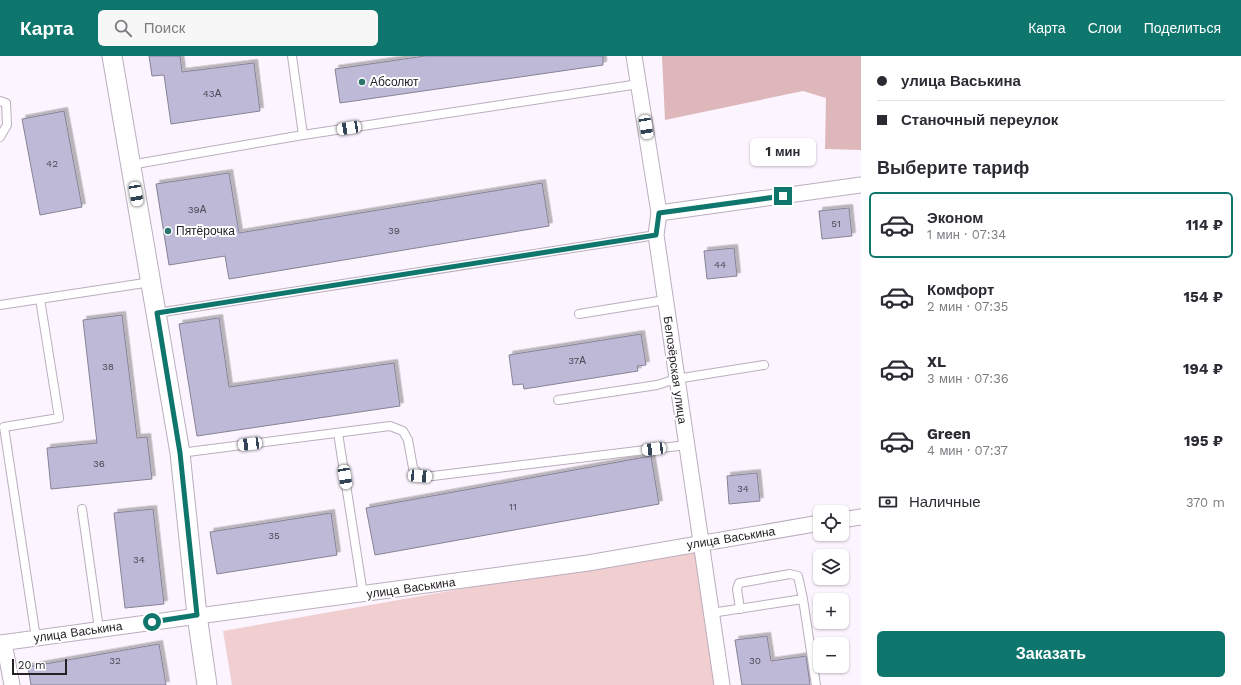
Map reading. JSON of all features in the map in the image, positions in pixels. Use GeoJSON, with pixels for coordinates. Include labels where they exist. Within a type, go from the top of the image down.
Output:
{"type":"FeatureCollection","features":[{"type":"Feature","properties":{"kind":"street"},"geometry":{"type":"LineString","coordinates":[[112,56],[130,165],[152,282],[180,453],[197,615],[207,685]]}},
{"type":"Feature","properties":{"kind":"street","name":"Белозёрская улица"},"geometry":{"type":"LineString","coordinates":[[634,56],[659,213],[656,235],[676,379],[722,685]]}},
{"type":"Feature","properties":{"kind":"street"},"geometry":{"type":"LineString","coordinates":[[659,213],[861,185]]}},
{"type":"Feature","properties":{"kind":"street"},"geometry":{"type":"LineString","coordinates":[[849,519],[861,516]]}},
{"type":"Feature","properties":{"kind":"street","name":"улица Васькина"},"geometry":{"type":"LineString","coordinates":[[2,643],[588,562],[813,524]]}},
{"type":"Feature","properties":{"kind":"street"},"geometry":{"type":"LineString","coordinates":[[2,643],[12,685]]}},
{"type":"Feature","properties":{"kind":"lane"},"geometry":{"type":"LineString","coordinates":[[292,56],[303,135]]}},
{"type":"Feature","properties":{"kind":"lane"},"geometry":{"type":"LineString","coordinates":[[130,165],[303,135],[639,84]]}},
{"type":"Feature","properties":{"kind":"lane"},"geometry":{"type":"LineString","coordinates":[[0,101],[6,104],[7,125],[0,137]]}},
{"type":"Feature","properties":{"kind":"lane"},"geometry":{"type":"LineString","coordinates":[[157,313],[656,235]]}},
{"type":"Feature","properties":{"kind":"lane"},"geometry":{"type":"LineString","coordinates":[[0,305],[152,282]]}},
{"type":"Feature","properties":{"kind":"lane"},"geometry":{"type":"LineString","coordinates":[[36,638],[4,428],[59,418],[40,299]]}},
{"type":"Feature","properties":{"kind":"lane"},"geometry":{"type":"LineString","coordinates":[[579,314],[665,300]]}},
{"type":"Feature","properties":{"kind":"lane"},"geometry":{"type":"LineString","coordinates":[[558,400],[657,385],[676,379],[764,365]]}},
{"type":"Feature","properties":{"kind":"lane"},"geometry":{"type":"LineString","coordinates":[[180,453],[390,426],[404,431],[408,440],[413,468],[420,476],[433,476],[686,445]]}},
{"type":"Feature","properties":{"kind":"lane"},"geometry":{"type":"LineString","coordinates":[[338,433],[363,594]]}},
{"type":"Feature","properties":{"kind":"lane"},"geometry":{"type":"LineString","coordinates":[[82,509],[99,629]]}},
{"type":"Feature","properties":{"kind":"lane"},"geometry":{"type":"LineString","coordinates":[[740,608],[737,590],[739,583],[790,574],[798,576],[800,580],[816,685]]}},
{"type":"Feature","properties":{"kind":"lane"},"geometry":{"type":"LineString","coordinates":[[712,613],[803,599]]}},
{"type":"Feature","properties":{"kind":"shaded area"},"geometry":{"type":"Polygon","coordinates":[[[662,56],[861,56],[861,150],[825,149],[826,98],[803,91],[665,120],[662,56]]]}},
{"type":"Feature","properties":{"kind":"shaded area"},"geometry":{"type":"Polygon","coordinates":[[[699,547],[720,685],[232,685],[223,631],[699,547]]]}},
{"type":"Feature","properties":{"kind":"building"},"geometry":{"type":"Polygon","coordinates":[[[149,56],[180,56],[182,72],[254,63],[260,111],[171,124],[164,75],[152,76],[149,56]]]}},
{"type":"Feature","properties":{"kind":"building"},"geometry":{"type":"Polygon","coordinates":[[[425,56],[603,56],[603,65],[340,103],[335,69],[425,56]]]}},
{"type":"Feature","properties":{"kind":"building"},"geometry":{"type":"Polygon","coordinates":[[[64,111],[82,207],[40,215],[22,119],[64,111]]]}},
{"type":"Feature","properties":{"kind":"building"},"geometry":{"type":"Polygon","coordinates":[[[229,173],[239,233],[542,183],[549,226],[229,279],[225,256],[169,265],[156,184],[229,173]]]}},
{"type":"Feature","properties":{"kind":"building"},"geometry":{"type":"Polygon","coordinates":[[[849,208],[852,236],[822,239],[819,211],[849,208]]]}},
{"type":"Feature","properties":{"kind":"building"},"geometry":{"type":"Polygon","coordinates":[[[734,248],[737,276],[707,279],[704,251],[734,248]]]}},
{"type":"Feature","properties":{"kind":"building"},"geometry":{"type":"Polygon","coordinates":[[[122,315],[137,438],[147,437],[152,479],[51,489],[47,448],[97,443],[83,320],[122,315]]]}},
{"type":"Feature","properties":{"kind":"building"},"geometry":{"type":"Polygon","coordinates":[[[219,318],[229,387],[394,363],[400,406],[197,436],[179,324],[219,318]]]}},
{"type":"Feature","properties":{"kind":"building"},"geometry":{"type":"Polygon","coordinates":[[[641,334],[646,365],[637,366],[638,371],[524,389],[523,384],[513,385],[509,355],[641,334]]]}},
{"type":"Feature","properties":{"kind":"building"},"geometry":{"type":"Polygon","coordinates":[[[651,456],[659,504],[375,555],[366,508],[651,456]]]}},
{"type":"Feature","properties":{"kind":"building"},"geometry":{"type":"Polygon","coordinates":[[[757,473],[760,501],[729,504],[727,476],[757,473]]]}},
{"type":"Feature","properties":{"kind":"building"},"geometry":{"type":"Polygon","coordinates":[[[153,509],[164,604],[125,608],[114,513],[153,509]]]}},
{"type":"Feature","properties":{"kind":"building"},"geometry":{"type":"Polygon","coordinates":[[[331,513],[337,555],[217,574],[210,532],[331,513]]]}},
{"type":"Feature","properties":{"kind":"building"},"geometry":{"type":"Polygon","coordinates":[[[767,636],[771,661],[806,656],[810,685],[742,685],[735,640],[767,636]]]}},
{"type":"Feature","properties":{"kind":"building"},"geometry":{"type":"Polygon","coordinates":[[[159,644],[166,685],[31,685],[28,667],[159,644]]]}},
{"type":"Feature","properties":{"kind":"place","name":"Абсолют"},"geometry":{"type":"Point","coordinates":[362,82]}},
{"type":"Feature","properties":{"kind":"place","name":"Пятёрочка"},"geometry":{"type":"Point","coordinates":[168,231]}},
{"type":"Feature","properties":{"kind":"route"},"geometry":{"type":"LineString","coordinates":[[152,622],[197,615],[180,453],[157,313],[656,235],[659,213],[783,196]]}}]}
